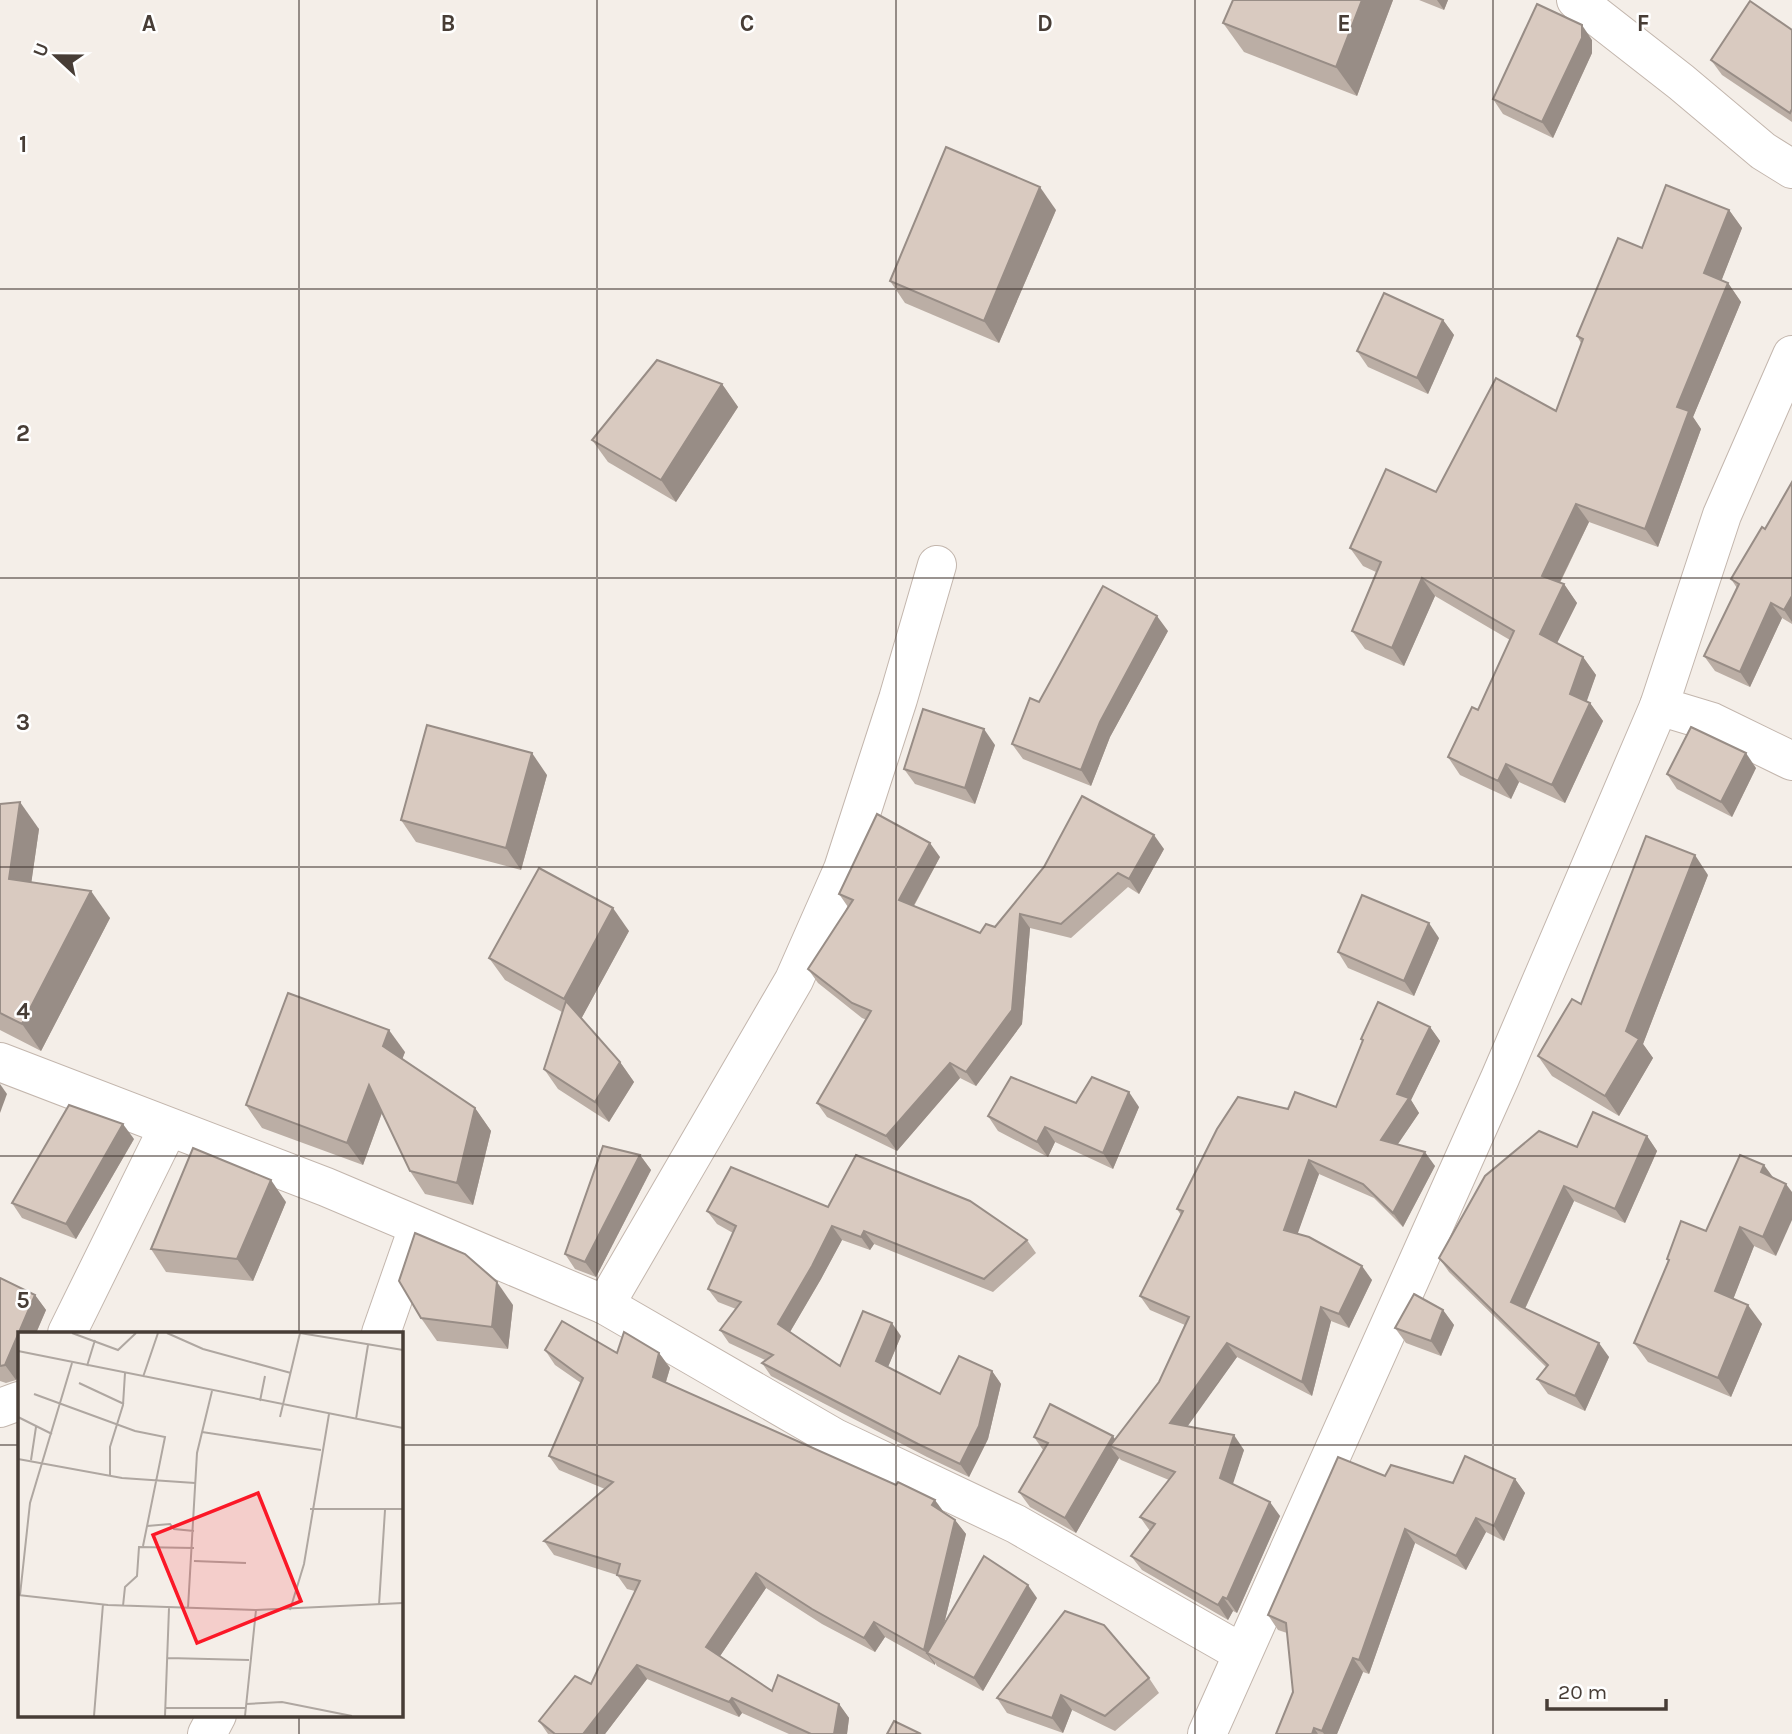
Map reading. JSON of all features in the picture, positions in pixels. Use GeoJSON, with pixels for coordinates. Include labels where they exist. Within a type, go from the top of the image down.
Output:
{"type":"FeatureCollection","features":[{"type":"Feature","properties":{"kind":"street"},"geometry":{"type":"LineString","coordinates":[[1576,0],[1681,82],[1763,151],[1792,169]]}},
{"type":"Feature","properties":{"kind":"street"},"geometry":{"type":"LineString","coordinates":[[1207,1734],[1500,1078],[1659,706],[1722,515],[1792,355]]}},
{"type":"Feature","properties":{"kind":"street"},"geometry":{"type":"LineString","coordinates":[[605,1305],[794,980],[843,869],[898,699],[937,565]]}},
{"type":"Feature","properties":{"kind":"street"},"geometry":{"type":"LineString","coordinates":[[1659,706],[1712,722],[1792,761]]}},
{"type":"Feature","properties":{"kind":"street"},"geometry":{"type":"LineString","coordinates":[[0,1062],[326,1187],[605,1305],[835,1438],[1016,1524],[1242,1653]]}},
{"type":"Feature","properties":{"kind":"street"},"geometry":{"type":"LineString","coordinates":[[67,1332],[168,1128]]}},
{"type":"Feature","properties":{"kind":"street"},"geometry":{"type":"LineString","coordinates":[[381,1332],[418,1226]]}},
{"type":"Feature","properties":{"kind":"street"},"geometry":{"type":"LineString","coordinates":[[0,1408],[18,1401]]}},
{"type":"Feature","properties":{"kind":"street"},"geometry":{"type":"LineString","coordinates":[[207,1734],[216,1716]]}},
{"type":"Feature","properties":{"kind":"building"},"geometry":{"type":"Polygon","coordinates":[[[1233,0],[1362,0],[1336,67],[1223,23],[1233,0]]]}},
{"type":"Feature","properties":{"kind":"building"},"geometry":{"type":"Polygon","coordinates":[[[1750,1],[1792,30],[1790,113],[1711,60],[1750,1]]]}},
{"type":"Feature","properties":{"kind":"building"},"geometry":{"type":"Polygon","coordinates":[[[1537,4],[1582,25],[1582,38],[1542,122],[1493,99],[1537,4]]]}},
{"type":"Feature","properties":{"kind":"building"},"geometry":{"type":"Polygon","coordinates":[[[946,147],[1040,187],[984,321],[890,281],[946,147]]]}},
{"type":"Feature","properties":{"kind":"building"},"geometry":{"type":"Polygon","coordinates":[[[1666,185],[1729,210],[1704,273],[1728,283],[1677,407],[1689,411],[1645,529],[1576,504],[1542,576],[1564,584],[1540,634],[1583,657],[1570,694],[1590,703],[1552,785],[1506,764],[1498,781],[1448,757],[1472,707],[1478,710],[1514,631],[1422,578],[1392,648],[1352,631],[1381,562],[1350,548],[1386,469],[1436,492],[1496,378],[1556,411],[1583,339],[1577,336],[1618,238],[1642,248],[1666,185]]]}},
{"type":"Feature","properties":{"kind":"building"},"geometry":{"type":"Polygon","coordinates":[[[1384,293],[1443,320],[1417,378],[1357,351],[1384,293]]]}},
{"type":"Feature","properties":{"kind":"building"},"geometry":{"type":"Polygon","coordinates":[[[657,360],[722,384],[661,480],[592,440],[657,360]]]}},
{"type":"Feature","properties":{"kind":"building"},"geometry":{"type":"Polygon","coordinates":[[[1792,482],[1792,596],[1784,610],[1771,603],[1740,672],[1704,656],[1739,584],[1731,579],[1762,527],[1765,529],[1792,482]]]}},
{"type":"Feature","properties":{"kind":"building"},"geometry":{"type":"Polygon","coordinates":[[[1103,586],[1157,616],[1100,722],[1081,770],[1012,744],[1030,698],[1039,702],[1103,586]]]}},
{"type":"Feature","properties":{"kind":"building"},"geometry":{"type":"Polygon","coordinates":[[[923,709],[984,729],[965,788],[904,769],[923,709]]]}},
{"type":"Feature","properties":{"kind":"building"},"geometry":{"type":"Polygon","coordinates":[[[427,725],[532,753],[506,848],[401,820],[427,725]]]}},
{"type":"Feature","properties":{"kind":"building"},"geometry":{"type":"Polygon","coordinates":[[[1691,727],[1746,753],[1721,802],[1667,774],[1691,727]]]}},
{"type":"Feature","properties":{"kind":"building"},"geometry":{"type":"Polygon","coordinates":[[[1082,796],[1154,835],[1129,879],[1118,873],[1061,924],[1020,914],[1012,1010],[966,1072],[950,1063],[886,1136],[817,1103],[871,1011],[852,1003],[808,969],[853,900],[839,894],[877,814],[930,843],[899,900],[980,933],[986,924],[995,927],[1044,867],[1082,796]]]}},
{"type":"Feature","properties":{"kind":"building"},"geometry":{"type":"Polygon","coordinates":[[[20,802],[9,879],[91,891],[22,1024],[0,1013],[0,804],[20,802]]]}},
{"type":"Feature","properties":{"kind":"building"},"geometry":{"type":"Polygon","coordinates":[[[1646,836],[1695,855],[1626,1031],[1639,1039],[1605,1096],[1538,1056],[1572,999],[1581,1004],[1646,836]]]}},
{"type":"Feature","properties":{"kind":"building"},"geometry":{"type":"Polygon","coordinates":[[[539,868],[613,908],[564,999],[489,958],[539,868]]]}},
{"type":"Feature","properties":{"kind":"building"},"geometry":{"type":"Polygon","coordinates":[[[1362,895],[1429,923],[1404,981],[1338,952],[1362,895]]]}},
{"type":"Feature","properties":{"kind":"building"},"geometry":{"type":"Polygon","coordinates":[[[288,993],[389,1030],[383,1046],[475,1108],[457,1183],[410,1171],[369,1085],[347,1143],[246,1105],[288,993]]]}},
{"type":"Feature","properties":{"kind":"building"},"geometry":{"type":"Polygon","coordinates":[[[566,1001],[620,1062],[595,1102],[544,1069],[566,1001]]]}},
{"type":"Feature","properties":{"kind":"building"},"geometry":{"type":"Polygon","coordinates":[[[1378,1002],[1430,1027],[1397,1094],[1409,1098],[1381,1140],[1425,1152],[1393,1213],[1363,1184],[1309,1160],[1284,1230],[1309,1237],[1362,1266],[1339,1314],[1321,1307],[1302,1382],[1227,1343],[1170,1423],[1234,1435],[1220,1478],[1270,1502],[1227,1599],[1223,1597],[1218,1605],[1131,1556],[1155,1524],[1140,1517],[1175,1472],[1110,1446],[1159,1382],[1189,1317],[1140,1296],[1183,1211],[1177,1209],[1217,1129],[1238,1097],[1288,1109],[1295,1092],[1336,1107],[1378,1002]]]}},
{"type":"Feature","properties":{"kind":"building"},"geometry":{"type":"Polygon","coordinates":[[[1011,1077],[1076,1103],[1092,1077],[1129,1092],[1103,1153],[1045,1127],[1037,1142],[988,1116],[1011,1077]]]}},
{"type":"Feature","properties":{"kind":"building"},"geometry":{"type":"Polygon","coordinates":[[[69,1105],[123,1124],[66,1224],[12,1203],[69,1105]]]}},
{"type":"Feature","properties":{"kind":"building"},"geometry":{"type":"Polygon","coordinates":[[[1593,1112],[1647,1136],[1615,1209],[1564,1186],[1511,1302],[1599,1343],[1575,1396],[1537,1379],[1548,1365],[1439,1258],[1485,1176],[1539,1131],[1577,1147],[1593,1112]]]}},
{"type":"Feature","properties":{"kind":"building"},"geometry":{"type":"Polygon","coordinates":[[[603,1146],[640,1155],[585,1262],[565,1254],[603,1146]]]}},
{"type":"Feature","properties":{"kind":"building"},"geometry":{"type":"Polygon","coordinates":[[[193,1148],[271,1180],[237,1259],[151,1249],[193,1148]]]}},
{"type":"Feature","properties":{"kind":"building"},"geometry":{"type":"Polygon","coordinates":[[[856,1155],[970,1201],[1027,1240],[984,1279],[864,1231],[861,1237],[832,1226],[778,1324],[840,1366],[863,1311],[892,1323],[876,1361],[940,1394],[959,1356],[992,1371],[979,1426],[960,1464],[762,1363],[773,1355],[720,1330],[741,1302],[708,1289],[736,1226],[707,1211],[731,1167],[828,1207],[856,1155]]]}},
{"type":"Feature","properties":{"kind":"building"},"geometry":{"type":"Polygon","coordinates":[[[1740,1155],[1764,1165],[1761,1172],[1786,1184],[1763,1237],[1740,1227],[1715,1291],[1748,1305],[1718,1378],[1634,1343],[1669,1260],[1667,1259],[1681,1221],[1706,1231],[1740,1155]]]}},
{"type":"Feature","properties":{"kind":"building"},"geometry":{"type":"Polygon","coordinates":[[[415,1233],[465,1254],[497,1282],[492,1327],[421,1318],[399,1281],[415,1233]]]}},
{"type":"Feature","properties":{"kind":"building"},"geometry":{"type":"Polygon","coordinates":[[[0,1278],[35,1295],[5,1365],[0,1366],[0,1278]]]}},
{"type":"Feature","properties":{"kind":"building"},"geometry":{"type":"Polygon","coordinates":[[[1414,1294],[1443,1310],[1431,1341],[1395,1328],[1414,1294]]]}},
{"type":"Feature","properties":{"kind":"building"},"geometry":{"type":"Polygon","coordinates":[[[562,1321],[617,1353],[624,1332],[659,1353],[653,1377],[896,1485],[898,1482],[935,1500],[932,1505],[955,1520],[924,1650],[874,1622],[864,1638],[756,1573],[706,1647],[772,1691],[778,1675],[839,1704],[834,1734],[811,1734],[732,1698],[729,1702],[637,1665],[583,1734],[555,1734],[539,1721],[575,1676],[591,1684],[640,1581],[617,1575],[620,1564],[544,1541],[613,1482],[549,1456],[583,1378],[545,1350],[562,1321]]]}},
{"type":"Feature","properties":{"kind":"building"},"geometry":{"type":"Polygon","coordinates":[[[1050,1404],[1113,1436],[1065,1518],[1019,1492],[1048,1443],[1034,1437],[1050,1404]]]}},
{"type":"Feature","properties":{"kind":"building"},"geometry":{"type":"Polygon","coordinates":[[[1465,1456],[1515,1479],[1494,1526],[1476,1518],[1456,1556],[1405,1529],[1359,1660],[1353,1658],[1322,1731],[1314,1728],[1312,1734],[1276,1734],[1293,1692],[1286,1623],[1268,1615],[1338,1457],[1385,1476],[1391,1465],[1453,1483],[1465,1456]]]}},
{"type":"Feature","properties":{"kind":"building"},"geometry":{"type":"Polygon","coordinates":[[[984,1556],[1028,1585],[974,1678],[927,1653],[984,1556]]]}},
{"type":"Feature","properties":{"kind":"building"},"geometry":{"type":"Polygon","coordinates":[[[1065,1611],[1104,1625],[1149,1678],[1105,1716],[1061,1695],[1052,1718],[997,1698],[1065,1611]]]}},
{"type":"Feature","properties":{"kind":"building"},"geometry":{"type":"Polygon","coordinates":[[[894,1721],[921,1734],[887,1734],[894,1721]]]}}]}
